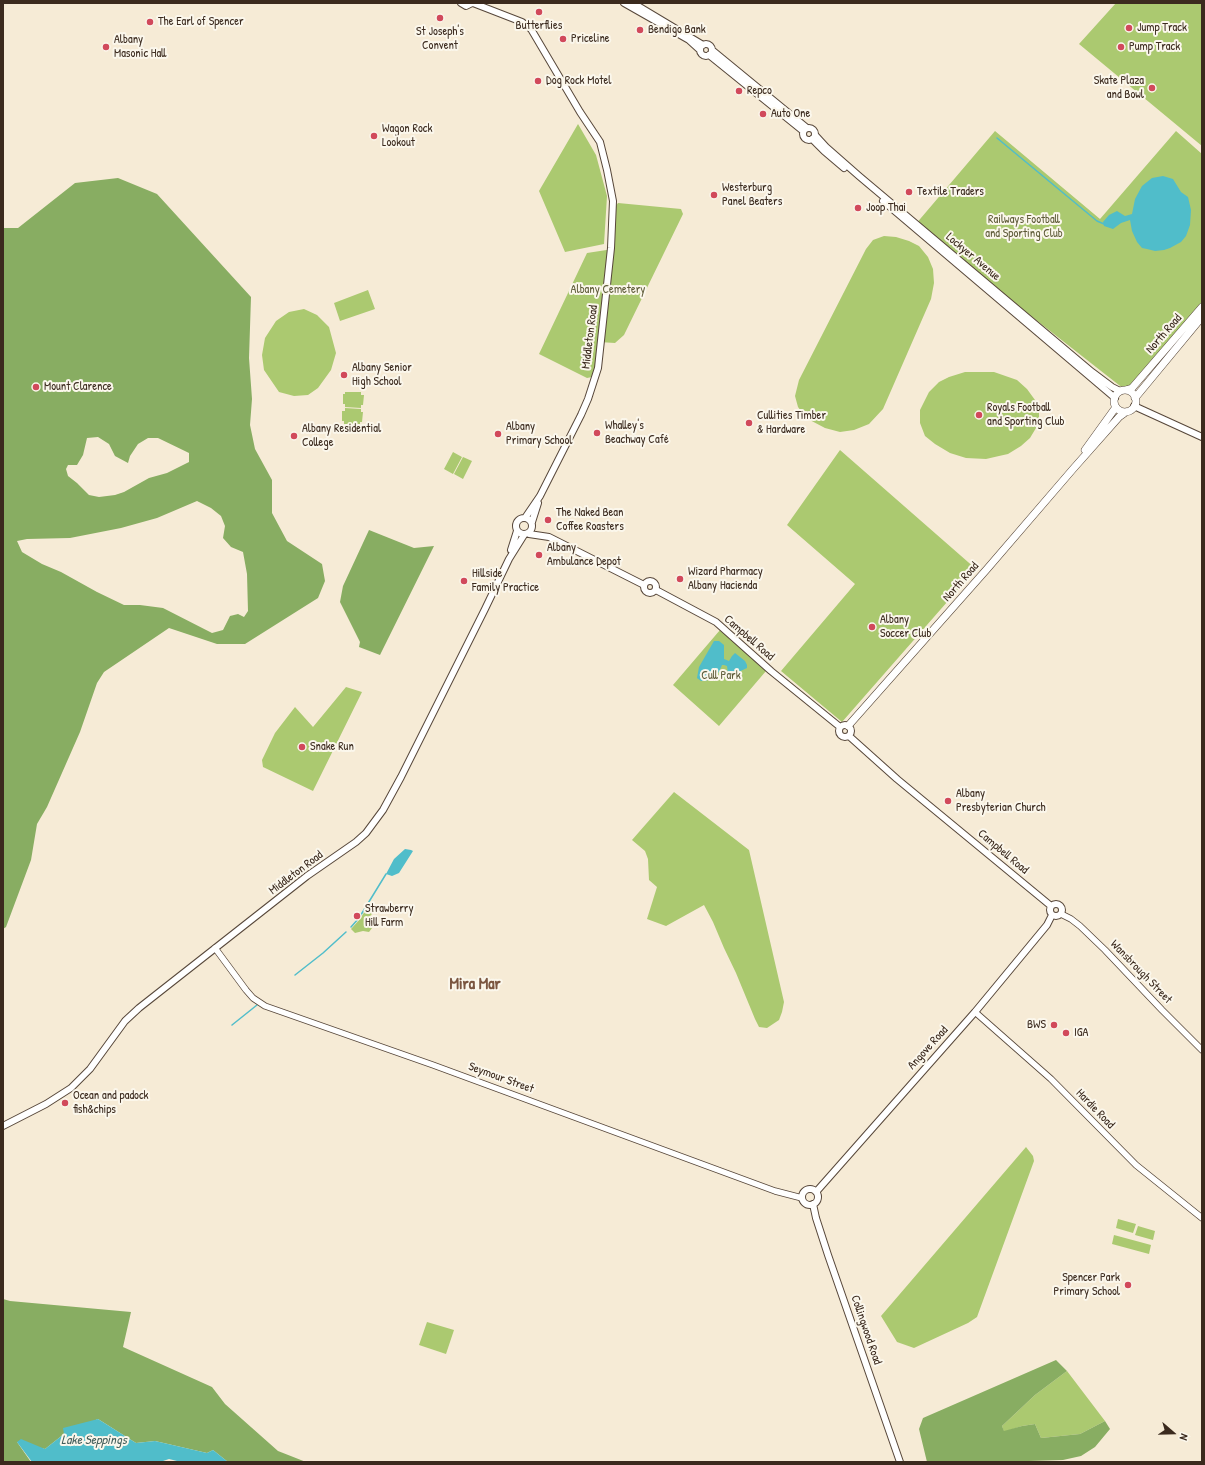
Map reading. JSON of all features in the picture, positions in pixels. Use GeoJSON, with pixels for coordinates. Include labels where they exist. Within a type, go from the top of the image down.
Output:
{"type":"FeatureCollection","features":[{"type":"Feature","properties":{"kind":"main road"},"geometry":{"type":"LineString","coordinates":[[461,3],[466,6],[473,3]]}},
{"type":"Feature","properties":{"kind":"main road","name":"Middleton Road"},"geometry":{"type":"LineString","coordinates":[[473,3],[527,24],[531,29],[600,142],[613,201],[611,248],[598,368],[587,403],[540,496],[525,518]]}},
{"type":"Feature","properties":{"kind":"main road"},"geometry":{"type":"LineString","coordinates":[[624,3],[667,29],[701,47],[709,45],[710,53],[805,129],[813,130],[814,137],[810,140],[805,139],[802,135],[805,129]]}},
{"type":"Feature","properties":{"kind":"main road"},"geometry":{"type":"LineString","coordinates":[[633,3],[701,47],[702,55],[710,53]]}},
{"type":"Feature","properties":{"kind":"main road","name":"Lockyer Avenue"},"geometry":{"type":"LineString","coordinates":[[814,137],[858,176],[1097,376],[1112,387],[1123,391]]}},
{"type":"Feature","properties":{"kind":"main road","name":"Lockyer Avenue"},"geometry":{"type":"LineString","coordinates":[[814,137],[824,151],[1115,398]]}},
{"type":"Feature","properties":{"kind":"main road","name":"North Road"},"geometry":{"type":"LineString","coordinates":[[1123,391],[1132,388],[1202,307]]}},
{"type":"Feature","properties":{"kind":"main road","name":"North Road"},"geometry":{"type":"LineString","coordinates":[[1136,398],[1202,317]]}},
{"type":"Feature","properties":{"kind":"main road"},"geometry":{"type":"LineString","coordinates":[[1123,391],[1131,392],[1136,398],[1134,406],[1131,410],[1126,412],[1121,411],[1116,407],[1115,398],[1123,391]]}},
{"type":"Feature","properties":{"kind":"main road"},"geometry":{"type":"LineString","coordinates":[[1134,406],[1202,437]]}},
{"type":"Feature","properties":{"kind":"main road","name":"North Road"},"geometry":{"type":"LineString","coordinates":[[1073,469],[1116,407]]}},
{"type":"Feature","properties":{"kind":"main road","name":"North Road"},"geometry":{"type":"LineString","coordinates":[[848,726],[1119,417],[1126,412]]}},
{"type":"Feature","properties":{"kind":"main road","name":"Middleton Road"},"geometry":{"type":"LineString","coordinates":[[532,525],[540,496]]}},
{"type":"Feature","properties":{"kind":"main road"},"geometry":{"type":"LineString","coordinates":[[525,518],[549,537],[526,534],[517,531],[517,523],[520,519],[525,518]]}},
{"type":"Feature","properties":{"kind":"main road"},"geometry":{"type":"LineString","coordinates":[[526,534],[532,525]]}},
{"type":"Feature","properties":{"kind":"main road","name":"Middleton Road"},"geometry":{"type":"LineString","coordinates":[[509,559],[517,531]]}},
{"type":"Feature","properties":{"kind":"main road","name":"Middleton Road"},"geometry":{"type":"LineString","coordinates":[[3,1126],[46,1104],[71,1088],[90,1069],[125,1021],[139,1008],[307,876],[356,842],[373,825],[401,777],[509,559],[526,534]]}},
{"type":"Feature","properties":{"kind":"main road","name":"Campbell Road"},"geometry":{"type":"LineString","coordinates":[[549,537],[644,585],[645,591],[648,594],[656,590],[716,622],[771,671],[840,727]]}},
{"type":"Feature","properties":{"kind":"main road"},"geometry":{"type":"LineString","coordinates":[[844,725],[848,726],[851,730],[849,736],[845,738],[840,736],[838,732],[840,727],[844,725]]}},
{"type":"Feature","properties":{"kind":"main road","name":"Campbell Road"},"geometry":{"type":"LineString","coordinates":[[849,736],[897,779],[1051,906]]}},
{"type":"Feature","properties":{"kind":"main road"},"geometry":{"type":"LineString","coordinates":[[1056,904],[1061,906],[1061,914],[1057,916],[1052,915],[1050,912],[1051,906],[1056,904]]}},
{"type":"Feature","properties":{"kind":"main road","name":"Angove Road"},"geometry":{"type":"LineString","coordinates":[[816,1192],[975,1012],[1038,937],[1052,915]]}},
{"type":"Feature","properties":{"kind":"main road"},"geometry":{"type":"LineString","coordinates":[[808,1189],[812,1189],[818,1196],[813,1204],[808,1205],[802,1198],[803,1192],[808,1189]]}},
{"type":"Feature","properties":{"kind":"main road","name":"Collingwood Road"},"geometry":{"type":"LineString","coordinates":[[813,1204],[828,1255],[900,1462]]}},
{"type":"Feature","properties":{"kind":"street","name":"Wansbrough Street"},"geometry":{"type":"LineString","coordinates":[[1061,914],[1070,918],[1106,950],[1202,1050]]}},
{"type":"Feature","properties":{"kind":"street","name":"Seymour Street"},"geometry":{"type":"LineString","coordinates":[[215,948],[252,998],[265,1006],[433,1065],[775,1191],[802,1198]]}},
{"type":"Feature","properties":{"kind":"street","name":"Hardie Road"},"geometry":{"type":"LineString","coordinates":[[975,1012],[1051,1079],[1136,1165],[1202,1218]]}},
{"type":"Feature","properties":{"kind":"green space"},"geometry":{"type":"Polygon","coordinates":[[[1116,3],[1202,3],[1202,146],[1079,44],[1116,3]]]}},
{"type":"Feature","properties":{"kind":"green space"},"geometry":{"type":"Polygon","coordinates":[[[578,124],[596,155],[607,196],[604,244],[565,252],[539,191],[578,124]]]}},
{"type":"Feature","properties":{"kind":"green space","name":"Railways Football and Sporting Club"},"geometry":{"type":"Polygon","coordinates":[[[995,131],[1100,219],[1176,131],[1202,154],[1202,304],[1129,386],[1124,389],[915,225],[995,131]]]}},
{"type":"Feature","properties":{"kind":"green space"},"geometry":{"type":"Polygon","coordinates":[[[118,178],[157,194],[251,297],[249,358],[252,399],[250,425],[255,449],[272,480],[272,513],[287,541],[322,564],[325,581],[318,598],[245,644],[217,644],[169,628],[104,672],[97,683],[80,732],[47,807],[37,824],[31,860],[6,927],[3,929],[3,228],[18,228],[75,183],[118,178]],[[98,437],[87,438],[83,455],[77,465],[68,465],[66,469],[68,476],[89,495],[99,497],[115,495],[124,492],[149,478],[167,473],[189,462],[189,453],[158,438],[148,438],[138,444],[130,456],[128,463],[115,456],[109,444],[98,437]],[[197,501],[157,518],[121,528],[70,538],[27,539],[17,541],[22,552],[42,564],[61,572],[124,605],[140,605],[163,608],[212,633],[223,630],[230,616],[238,614],[244,617],[248,611],[247,574],[243,552],[231,547],[223,538],[225,526],[221,516],[211,508],[197,501]]]}},
{"type":"Feature","properties":{"kind":"green space","name":"Albany Cemetery"},"geometry":{"type":"Polygon","coordinates":[[[618,203],[681,209],[683,214],[624,335],[615,343],[599,342],[596,368],[592,377],[587,378],[539,354],[587,253],[613,249],[615,207],[618,203]]]}},
{"type":"Feature","properties":{"kind":"green space"},"geometry":{"type":"Polygon","coordinates":[[[884,236],[896,237],[909,241],[919,246],[928,257],[933,269],[934,283],[931,299],[883,409],[869,424],[854,430],[840,432],[825,428],[806,418],[798,407],[795,396],[799,380],[866,249],[873,240],[884,236]]]}},
{"type":"Feature","properties":{"kind":"green space"},"geometry":{"type":"Polygon","coordinates":[[[368,290],[375,309],[340,321],[334,303],[368,290]]]}},
{"type":"Feature","properties":{"kind":"green space"},"geometry":{"type":"Polygon","coordinates":[[[304,309],[317,315],[329,327],[336,353],[331,370],[318,388],[308,395],[294,396],[279,392],[264,370],[262,355],[265,338],[276,321],[289,312],[304,309]]]}},
{"type":"Feature","properties":{"kind":"green space","name":"Royals Football and Sporting Club"},"geometry":{"type":"Polygon","coordinates":[[[965,372],[994,372],[1017,380],[1027,389],[1035,400],[1039,410],[1039,420],[1030,438],[1021,446],[1008,454],[986,459],[966,458],[950,453],[925,436],[920,423],[920,410],[929,392],[939,382],[965,372]]]}},
{"type":"Feature","properties":{"kind":"green space"},"geometry":{"type":"Polygon","coordinates":[[[345,392],[361,392],[361,395],[364,395],[363,405],[361,405],[361,408],[345,407],[345,404],[343,404],[343,394],[345,394],[345,392]]]}},
{"type":"Feature","properties":{"kind":"green space"},"geometry":{"type":"Polygon","coordinates":[[[345,408],[361,409],[361,412],[363,412],[362,422],[360,422],[360,424],[344,424],[344,421],[342,421],[342,411],[345,411],[345,408]]]}},
{"type":"Feature","properties":{"kind":"green space","name":"Albany Soccer Club"},"geometry":{"type":"Polygon","coordinates":[[[840,450],[976,569],[842,722],[781,671],[855,584],[787,525],[840,450]]]}},
{"type":"Feature","properties":{"kind":"green space"},"geometry":{"type":"Polygon","coordinates":[[[453,452],[462,457],[453,474],[444,469],[453,452]]]}},
{"type":"Feature","properties":{"kind":"green space"},"geometry":{"type":"Polygon","coordinates":[[[463,457],[472,461],[463,479],[454,474],[463,457]]]}},
{"type":"Feature","properties":{"kind":"green space"},"geometry":{"type":"Polygon","coordinates":[[[369,530],[414,548],[434,546],[380,655],[359,647],[360,642],[340,602],[343,586],[369,530]]]}},
{"type":"Feature","properties":{"kind":"green space","name":"Cull Park"},"geometry":{"type":"Polygon","coordinates":[[[720,630],[766,671],[719,726],[673,685],[720,630]]]}},
{"type":"Feature","properties":{"kind":"green space","name":"Snake Run"},"geometry":{"type":"Polygon","coordinates":[[[346,687],[362,692],[313,791],[263,767],[262,760],[275,733],[295,707],[313,727],[346,687]]]}},
{"type":"Feature","properties":{"kind":"green space"},"geometry":{"type":"Polygon","coordinates":[[[674,792],[749,850],[784,1002],[779,1020],[767,1028],[759,1027],[736,973],[704,905],[666,926],[647,919],[657,887],[649,880],[648,859],[645,851],[632,840],[674,792]]]}},
{"type":"Feature","properties":{"kind":"green space"},"geometry":{"type":"Polygon","coordinates":[[[370,903],[372,906],[370,911],[372,914],[367,919],[367,923],[376,915],[378,916],[378,920],[369,932],[363,931],[355,933],[351,929],[360,919],[370,903]]]}},
{"type":"Feature","properties":{"kind":"green space"},"geometry":{"type":"Polygon","coordinates":[[[1026,1147],[1033,1156],[1034,1161],[977,1317],[968,1323],[914,1348],[897,1342],[881,1316],[1026,1147]]]}},
{"type":"Feature","properties":{"kind":"green space"},"geometry":{"type":"Polygon","coordinates":[[[1118,1219],[1136,1224],[1133,1233],[1116,1228],[1118,1219]]]}},
{"type":"Feature","properties":{"kind":"green space"},"geometry":{"type":"Polygon","coordinates":[[[1138,1226],[1155,1231],[1153,1240],[1135,1235],[1138,1226]]]}},
{"type":"Feature","properties":{"kind":"green space"},"geometry":{"type":"Polygon","coordinates":[[[1114,1235],[1151,1245],[1149,1254],[1112,1244],[1114,1235]]]}},
{"type":"Feature","properties":{"kind":"green space"},"geometry":{"type":"Polygon","coordinates":[[[3,1299],[10,1301],[131,1312],[123,1347],[212,1387],[225,1404],[278,1451],[306,1462],[228,1462],[213,1450],[207,1453],[155,1441],[136,1443],[98,1419],[64,1434],[45,1449],[17,1442],[31,1462],[3,1462],[3,1299]]]}},
{"type":"Feature","properties":{"kind":"green space"},"geometry":{"type":"Polygon","coordinates":[[[427,1322],[454,1330],[446,1354],[419,1345],[427,1322]]]}},
{"type":"Feature","properties":{"kind":"green space"},"geometry":{"type":"Polygon","coordinates":[[[1056,1360],[1067,1371],[1035,1395],[1002,1426],[1004,1431],[1035,1424],[1041,1438],[1080,1434],[1105,1421],[1110,1429],[1095,1447],[1081,1456],[1063,1460],[927,1462],[919,1429],[923,1418],[1056,1360]]]}},
{"type":"Feature","properties":{"kind":"green space"},"geometry":{"type":"Polygon","coordinates":[[[1067,1371],[1105,1421],[1080,1434],[1041,1438],[1035,1424],[1022,1426],[1004,1432],[1002,1426],[1035,1395],[1067,1371]]]}},
{"type":"Feature","properties":{"kind":"water"},"geometry":{"type":"Polygon","coordinates":[[[1163,176],[1173,179],[1181,192],[1188,197],[1191,210],[1190,225],[1186,236],[1181,242],[1170,248],[1155,251],[1142,248],[1137,242],[1132,231],[1130,220],[1121,223],[1113,229],[1104,226],[1103,222],[1109,215],[1117,211],[1125,216],[1132,214],[1135,199],[1142,186],[1152,178],[1163,176]]]}},
{"type":"Feature","properties":{"kind":"water"},"geometry":{"type":"Polygon","coordinates":[[[714,641],[719,641],[724,645],[724,659],[729,661],[735,653],[745,661],[747,668],[734,674],[730,674],[728,673],[727,666],[722,665],[719,672],[706,681],[701,681],[697,678],[699,667],[714,641]]]}},
{"type":"Feature","properties":{"kind":"water"},"geometry":{"type":"Polygon","coordinates":[[[405,849],[413,851],[399,873],[392,876],[386,874],[394,859],[405,849]]]}},
{"type":"Feature","properties":{"kind":"water","name":"Lake Seppings"},"geometry":{"type":"Polygon","coordinates":[[[98,1419],[136,1443],[155,1441],[207,1453],[213,1450],[228,1462],[181,1462],[169,1459],[160,1462],[32,1462],[17,1442],[21,1439],[45,1449],[64,1434],[63,1428],[98,1419]]]}},
{"type":"Feature","properties":{"kind":"waterway"},"geometry":{"type":"LineString","coordinates":[[997,138],[1097,221],[1104,224]]}},
{"type":"Feature","properties":{"kind":"waterway"},"geometry":{"type":"LineString","coordinates":[[351,927],[359,918],[386,874]]}},
{"type":"Feature","properties":{"kind":"waterway"},"geometry":{"type":"LineString","coordinates":[[295,975],[323,953],[346,932]]}},
{"type":"Feature","properties":{"kind":"waterway"},"geometry":{"type":"LineString","coordinates":[[232,1025],[257,1005]]}},
{"type":"Feature","properties":{"kind":"place","name":"Butterflies"},"geometry":{"type":"Point","coordinates":[539,12]}},
{"type":"Feature","properties":{"kind":"place","name":"St Joseph's Convent"},"geometry":{"type":"Point","coordinates":[440,18]}},
{"type":"Feature","properties":{"kind":"place","name":"The Earl of Spencer"},"geometry":{"type":"Point","coordinates":[150,22]}},
{"type":"Feature","properties":{"kind":"place","name":"Jump Track"},"geometry":{"type":"Point","coordinates":[1129,28]}},
{"type":"Feature","properties":{"kind":"place","name":"Bendigo Bank"},"geometry":{"type":"Point","coordinates":[640,30]}},
{"type":"Feature","properties":{"kind":"place","name":"Priceline"},"geometry":{"type":"Point","coordinates":[563,39]}},
{"type":"Feature","properties":{"kind":"place","name":"Albany Masonic Hall"},"geometry":{"type":"Point","coordinates":[106,47]}},
{"type":"Feature","properties":{"kind":"place","name":"Pump Track"},"geometry":{"type":"Point","coordinates":[1121,47]}},
{"type":"Feature","properties":{"kind":"place","name":"Dog Rock Motel"},"geometry":{"type":"Point","coordinates":[538,81]}},
{"type":"Feature","properties":{"kind":"place","name":"Skate Plaza and Bowl"},"geometry":{"type":"Point","coordinates":[1152,88]}},
{"type":"Feature","properties":{"kind":"place","name":"Repco"},"geometry":{"type":"Point","coordinates":[739,91]}},
{"type":"Feature","properties":{"kind":"place","name":"Auto One"},"geometry":{"type":"Point","coordinates":[763,114]}},
{"type":"Feature","properties":{"kind":"place","name":"Wagon Rock Lookout"},"geometry":{"type":"Point","coordinates":[374,136]}},
{"type":"Feature","properties":{"kind":"place","name":"Textile Traders"},"geometry":{"type":"Point","coordinates":[909,192]}},
{"type":"Feature","properties":{"kind":"place","name":"Westerburg Panel Beaters"},"geometry":{"type":"Point","coordinates":[714,195]}},
{"type":"Feature","properties":{"kind":"place","name":"Joop Thai"},"geometry":{"type":"Point","coordinates":[858,208]}},
{"type":"Feature","properties":{"kind":"place","name":"Albany Senior High School"},"geometry":{"type":"Point","coordinates":[344,375]}},
{"type":"Feature","properties":{"kind":"place","name":"Mount Clarence"},"geometry":{"type":"Point","coordinates":[36,387]}},
{"type":"Feature","properties":{"kind":"place","name":"Royals Football and Sporting Club"},"geometry":{"type":"Point","coordinates":[979,415]}},
{"type":"Feature","properties":{"kind":"place","name":"Cullities Timber & Hardware"},"geometry":{"type":"Point","coordinates":[749,423]}},
{"type":"Feature","properties":{"kind":"place","name":"Whalley's Beachway Café"},"geometry":{"type":"Point","coordinates":[597,433]}},
{"type":"Feature","properties":{"kind":"place","name":"Albany Primary School"},"geometry":{"type":"Point","coordinates":[498,434]}},
{"type":"Feature","properties":{"kind":"place","name":"Albany Residential College"},"geometry":{"type":"Point","coordinates":[294,436]}},
{"type":"Feature","properties":{"kind":"place","name":"The Naked Bean Coffee Roasters"},"geometry":{"type":"Point","coordinates":[548,520]}},
{"type":"Feature","properties":{"kind":"place","name":"Albany Ambulance Depot"},"geometry":{"type":"Point","coordinates":[539,555]}},
{"type":"Feature","properties":{"kind":"place","name":"Wizard Pharmacy Albany Hacienda"},"geometry":{"type":"Point","coordinates":[680,579]}},
{"type":"Feature","properties":{"kind":"place","name":"Hillside Family Practice"},"geometry":{"type":"Point","coordinates":[464,581]}},
{"type":"Feature","properties":{"kind":"place","name":"Albany Soccer Club"},"geometry":{"type":"Point","coordinates":[872,627]}},
{"type":"Feature","properties":{"kind":"place","name":"Snake Run"},"geometry":{"type":"Point","coordinates":[302,747]}},
{"type":"Feature","properties":{"kind":"place","name":"Albany Presbyterian Church"},"geometry":{"type":"Point","coordinates":[948,801]}},
{"type":"Feature","properties":{"kind":"place","name":"Strawberry Hill Farm"},"geometry":{"type":"Point","coordinates":[357,916]}},
{"type":"Feature","properties":{"kind":"place","name":"BWS"},"geometry":{"type":"Point","coordinates":[1054,1025]}},
{"type":"Feature","properties":{"kind":"place","name":"IGA"},"geometry":{"type":"Point","coordinates":[1066,1033]}},
{"type":"Feature","properties":{"kind":"place","name":"Ocean and padock fish&chips"},"geometry":{"type":"Point","coordinates":[65,1103]}},
{"type":"Feature","properties":{"kind":"place","name":"Spencer Park Primary School"},"geometry":{"type":"Point","coordinates":[1128,1285]}},
{"type":"Feature","properties":{"kind":"district","name":"Mira Mar"},"geometry":{"type":"Point","coordinates":[475,985]}}]}
